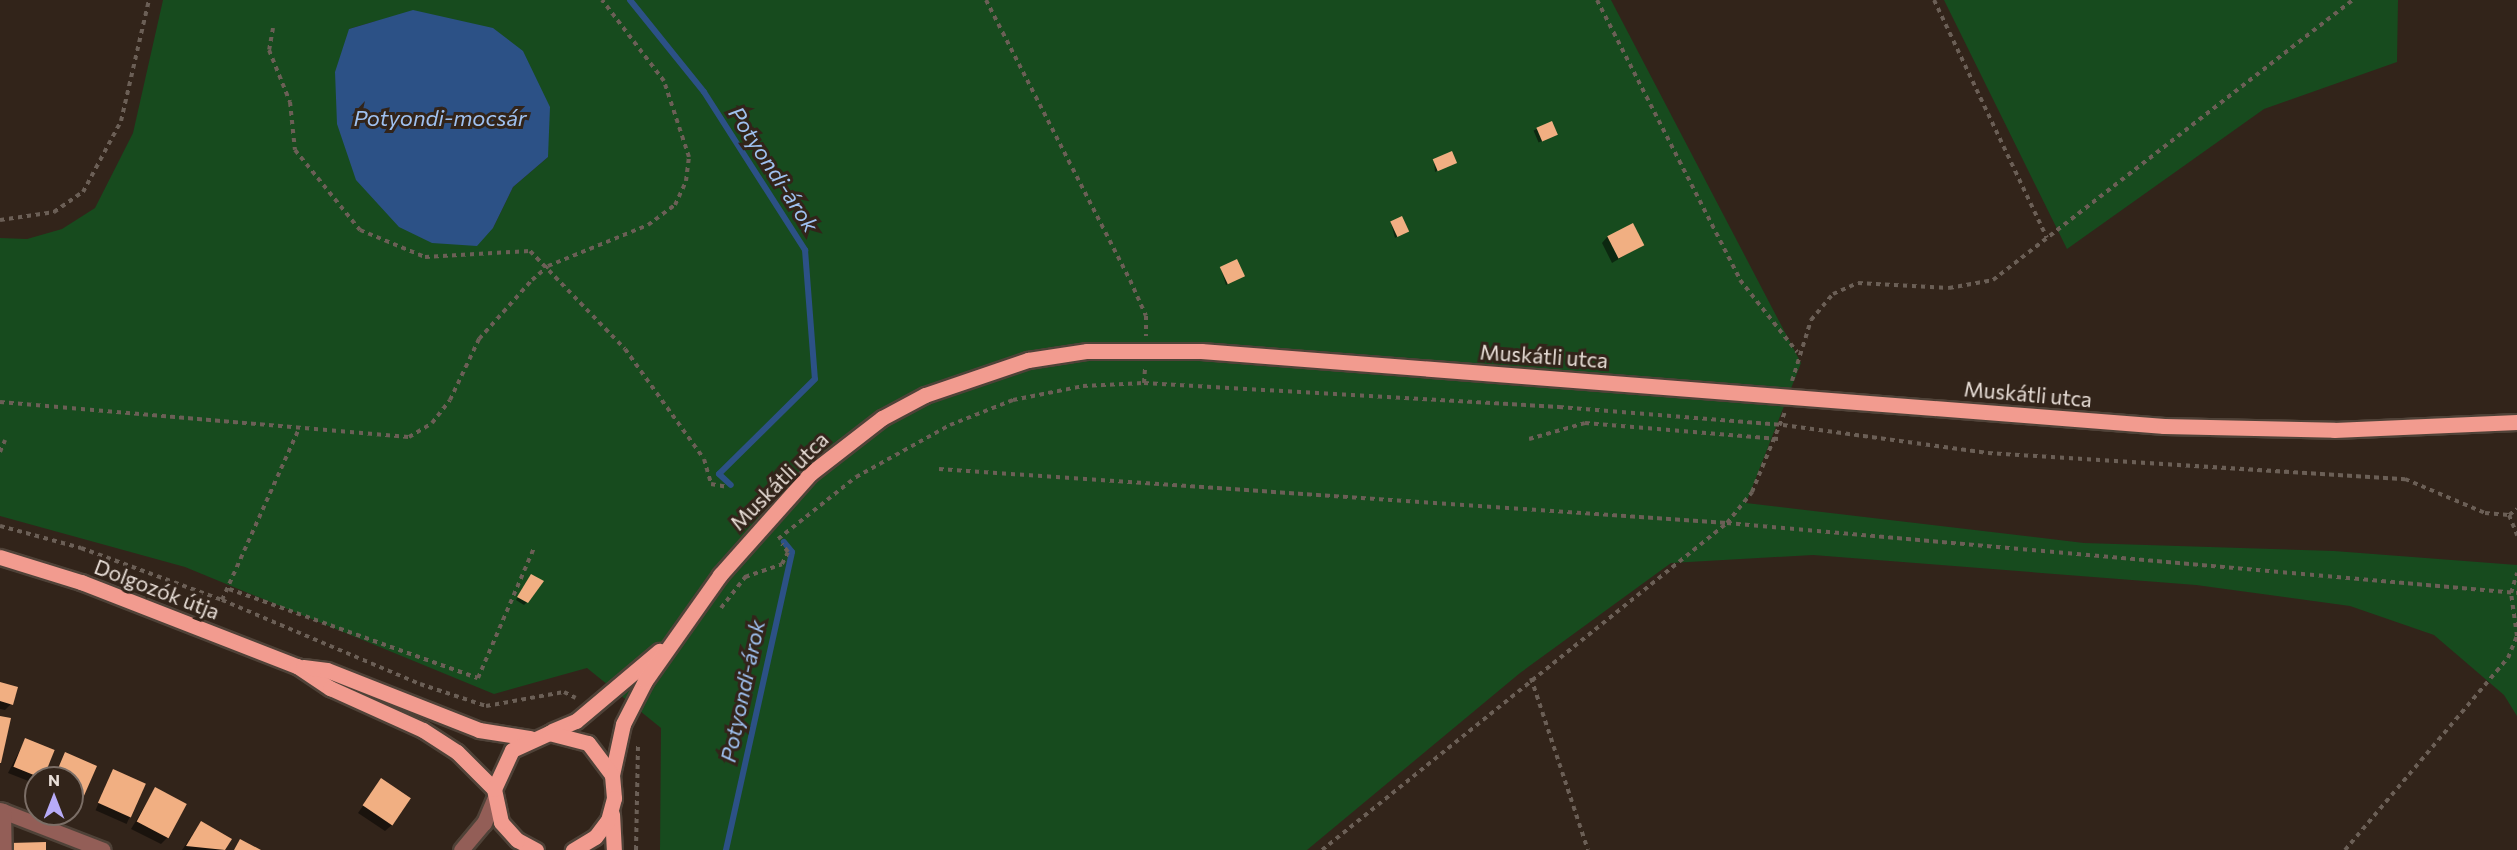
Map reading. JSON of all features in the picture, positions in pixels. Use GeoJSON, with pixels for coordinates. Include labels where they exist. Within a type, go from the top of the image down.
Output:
{"type":"FeatureCollection","features":[{"type":"Feature","properties":{"kind":"main road","name":"Muskátli utca"},"geometry":{"type":"LineString","coordinates":[[612,810],[612,775],[623,724],[675,637],[772,513],[811,473],[882,418],[975,375],[1028,360],[1146,349],[2164,426],[2334,430],[2517,422]]}},
{"type":"Feature","properties":{"kind":"main road","name":"Dolgozók útja"},"geometry":{"type":"LineString","coordinates":[[0,557],[81,582],[297,666],[330,688],[423,730],[457,752],[494,794]]}},
{"type":"Feature","properties":{"kind":"main road","name":"Muskátli utca"},"geometry":{"type":"LineString","coordinates":[[530,738],[549,733],[576,721],[675,637]]}},
{"type":"Feature","properties":{"kind":"main road","name":"Dolgozók útja"},"geometry":{"type":"LineString","coordinates":[[297,666],[327,670],[479,730],[530,738]]}},
{"type":"Feature","properties":{"kind":"main road"},"geometry":{"type":"LineString","coordinates":[[549,733],[588,743],[612,775]]}},
{"type":"Feature","properties":{"kind":"main road"},"geometry":{"type":"LineString","coordinates":[[526,849],[501,822],[494,794],[505,758],[530,738]]}},
{"type":"Feature","properties":{"kind":"main road"},"geometry":{"type":"LineString","coordinates":[[573,850],[596,837],[612,810]]}},
{"type":"Feature","properties":{"kind":"main road"},"geometry":{"type":"LineString","coordinates":[[612,810],[614,850]]}},
{"type":"Feature","properties":{"kind":"street"},"geometry":{"type":"LineString","coordinates":[[461,850],[484,823],[494,794]]}},
{"type":"Feature","properties":{"kind":"street"},"geometry":{"type":"LineString","coordinates":[[4,850],[1,811],[103,850]]}},
{"type":"Feature","properties":{"kind":"path"},"geometry":{"type":"LineString","coordinates":[[0,220],[54,212],[83,192],[121,121],[148,0]]}},
{"type":"Feature","properties":{"kind":"path"},"geometry":{"type":"LineString","coordinates":[[0,402],[409,437],[432,423],[450,400],[479,339],[548,266],[648,225],[675,205],[689,157],[664,81],[602,0]]}},
{"type":"Feature","properties":{"kind":"path"},"geometry":{"type":"LineString","coordinates":[[986,0],[1130,280],[1146,316],[1146,349]]}},
{"type":"Feature","properties":{"kind":"path"},"geometry":{"type":"LineString","coordinates":[[1597,0],[1740,280],[1797,352]]}},
{"type":"Feature","properties":{"kind":"path"},"geometry":{"type":"LineString","coordinates":[[1934,0],[2047,238]]}},
{"type":"Feature","properties":{"kind":"path"},"geometry":{"type":"LineString","coordinates":[[1789,396],[1797,352],[1811,320],[1833,294],[1858,283],[1949,288],[1993,280],[2353,0]]}},
{"type":"Feature","properties":{"kind":"path"},"geometry":{"type":"LineString","coordinates":[[273,28],[269,50],[290,102],[295,150],[360,230],[426,257],[530,251],[548,266],[575,303],[632,359],[704,459],[706,478],[728,487]]}},
{"type":"Feature","properties":{"kind":"path"},"geometry":{"type":"LineString","coordinates":[[775,541],[856,477],[950,424],[1013,400],[1083,386],[1192,385],[1783,424],[1988,453],[2405,479],[2460,505],[2509,515],[2517,509]]}},
{"type":"Feature","properties":{"kind":"path"},"geometry":{"type":"LineString","coordinates":[[1529,439],[1585,423],[1778,439]]}},
{"type":"Feature","properties":{"kind":"path"},"geometry":{"type":"LineString","coordinates":[[1322,850],[1531,678],[1727,524],[1752,492],[1783,424]]}},
{"type":"Feature","properties":{"kind":"path"},"geometry":{"type":"LineString","coordinates":[[222,600],[299,429]]}},
{"type":"Feature","properties":{"kind":"path"},"geometry":{"type":"LineString","coordinates":[[0,452],[5,440]]}},
{"type":"Feature","properties":{"kind":"path"},"geometry":{"type":"LineString","coordinates":[[939,469],[1727,524],[2517,593]]}},
{"type":"Feature","properties":{"kind":"path"},"geometry":{"type":"LineString","coordinates":[[2509,515],[2517,535]]}},
{"type":"Feature","properties":{"kind":"path"},"geometry":{"type":"LineString","coordinates":[[0,526],[81,548],[222,600],[420,684],[486,706],[564,692],[592,707]]}},
{"type":"Feature","properties":{"kind":"path"},"geometry":{"type":"LineString","coordinates":[[744,577],[782,564],[788,552],[782,544]]}},
{"type":"Feature","properties":{"kind":"path"},"geometry":{"type":"LineString","coordinates":[[228,589],[477,678],[534,548]]}},
{"type":"Feature","properties":{"kind":"path"},"geometry":{"type":"LineString","coordinates":[[715,615],[752,568]]}},
{"type":"Feature","properties":{"kind":"path"},"geometry":{"type":"LineString","coordinates":[[2345,850],[2492,680],[2517,637],[2511,593],[2517,573]]}},
{"type":"Feature","properties":{"kind":"path"},"geometry":{"type":"LineString","coordinates":[[1531,678],[1588,850]]}},
{"type":"Feature","properties":{"kind":"path"},"geometry":{"type":"LineString","coordinates":[[636,850],[638,739]]}},
{"type":"Feature","properties":{"kind":"green space"},"geometry":{"type":"Polygon","coordinates":[[[163,0],[1611,0],[1801,363],[1746,503],[2084,543],[2334,551],[2517,565],[2517,716],[2504,695],[2434,635],[2350,606],[2196,585],[1813,555],[1671,563],[1520,673],[1307,850],[660,850],[661,728],[587,668],[494,694],[185,567],[0,516],[0,238],[27,239],[62,229],[95,208],[133,133],[163,0]],[[376,21],[349,29],[493,228],[513,187],[548,157],[376,21]]]}},
{"type":"Feature","properties":{"kind":"green space"},"geometry":{"type":"Polygon","coordinates":[[[1944,0],[2398,0],[2397,62],[2264,109],[2067,249],[1944,0]]]}},
{"type":"Feature","properties":{"kind":"water","name":"Potyondi-mocsár"},"geometry":{"type":"Polygon","coordinates":[[[413,10],[493,28],[523,51],[550,107],[548,157],[513,187],[493,228],[477,246],[432,243],[399,227],[356,180],[337,124],[335,72],[349,29],[413,10]]]}},
{"type":"Feature","properties":{"kind":"building"},"geometry":{"type":"Polygon","coordinates":[[[1552,121],[1558,135],[1542,141],[1536,128],[1552,121]]]}},
{"type":"Feature","properties":{"kind":"building"},"geometry":{"type":"Polygon","coordinates":[[[1452,151],[1457,163],[1438,171],[1433,159],[1452,151]]]}},
{"type":"Feature","properties":{"kind":"building"},"geometry":{"type":"Polygon","coordinates":[[[1402,216],[1409,231],[1397,237],[1390,221],[1402,216]]]}},
{"type":"Feature","properties":{"kind":"building"},"geometry":{"type":"Polygon","coordinates":[[[1633,223],[1644,245],[1619,258],[1607,236],[1633,223]]]}},
{"type":"Feature","properties":{"kind":"building"},"geometry":{"type":"Polygon","coordinates":[[[1237,259],[1245,276],[1228,284],[1220,267],[1237,259]]]}},
{"type":"Feature","properties":{"kind":"building"},"geometry":{"type":"Polygon","coordinates":[[[531,574],[544,581],[528,603],[517,597],[531,574]]]}},
{"type":"Feature","properties":{"kind":"building"},"geometry":{"type":"Polygon","coordinates":[[[0,682],[18,687],[13,705],[0,701],[0,682]]]}},
{"type":"Feature","properties":{"kind":"building"},"geometry":{"type":"Polygon","coordinates":[[[0,716],[11,718],[1,763],[0,763],[0,716]]]}},
{"type":"Feature","properties":{"kind":"building"},"geometry":{"type":"Polygon","coordinates":[[[25,738],[55,750],[48,766],[24,766],[24,771],[13,767],[25,738]]]}},
{"type":"Feature","properties":{"kind":"building"},"geometry":{"type":"Polygon","coordinates":[[[65,752],[97,766],[84,796],[84,766],[59,766],[65,752]]]}},
{"type":"Feature","properties":{"kind":"building"},"geometry":{"type":"Polygon","coordinates":[[[113,769],[146,784],[131,817],[98,803],[113,769]]]}},
{"type":"Feature","properties":{"kind":"building"},"geometry":{"type":"Polygon","coordinates":[[[381,778],[411,798],[392,825],[363,805],[381,778]]]}},
{"type":"Feature","properties":{"kind":"building"},"geometry":{"type":"Polygon","coordinates":[[[155,787],[187,804],[168,838],[137,821],[155,787]]]}},
{"type":"Feature","properties":{"kind":"building"},"geometry":{"type":"Polygon","coordinates":[[[201,821],[232,839],[225,850],[186,846],[201,821]]]}},
{"type":"Feature","properties":{"kind":"building"},"geometry":{"type":"Polygon","coordinates":[[[240,839],[261,850],[234,850],[240,839]]]}},
{"type":"Feature","properties":{"kind":"building"},"geometry":{"type":"Polygon","coordinates":[[[46,842],[46,850],[11,850],[10,843],[46,842]]]}},
{"type":"Feature","properties":{"kind":"waterway","name":"Potyondi-árok"},"geometry":{"type":"LineString","coordinates":[[630,0],[704,92],[805,250],[815,379],[719,474],[731,485]]}},
{"type":"Feature","properties":{"kind":"waterway","name":"Potyondi-árok"},"geometry":{"type":"LineString","coordinates":[[726,850],[792,552],[784,542]]}}]}
